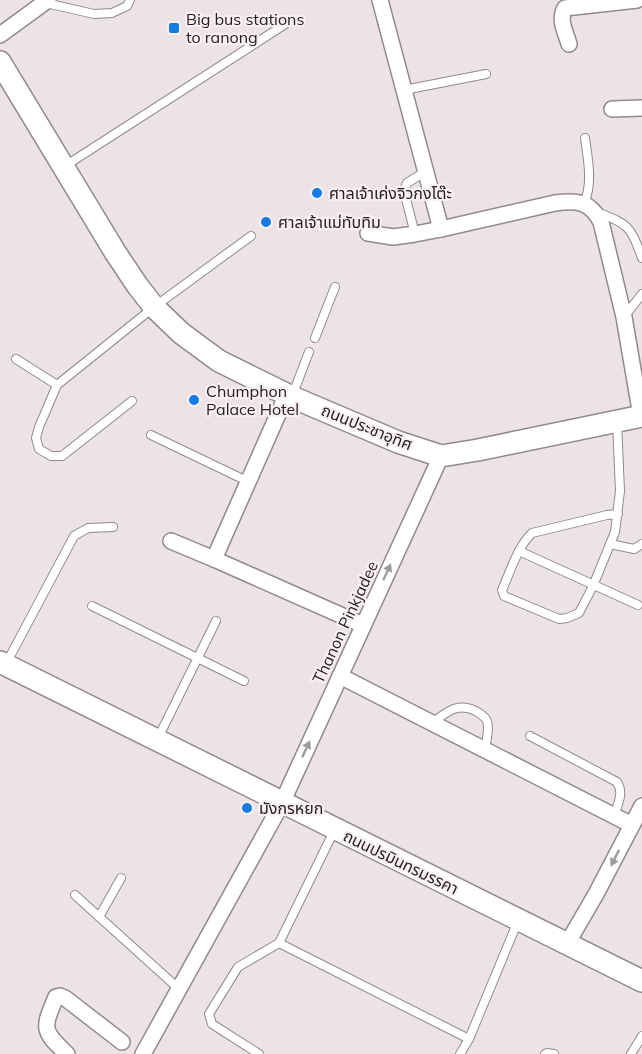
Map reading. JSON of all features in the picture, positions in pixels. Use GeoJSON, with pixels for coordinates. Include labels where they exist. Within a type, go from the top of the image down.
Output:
{"type":"FeatureCollection","features":[{"type":"Feature","properties":{"kind":"street"},"geometry":{"type":"LineString","coordinates":[[380,0],[441,229]]}},
{"type":"Feature","properties":{"kind":"street"},"geometry":{"type":"LineString","coordinates":[[570,44],[562,22],[562,13],[565,8],[631,0]]}},
{"type":"Feature","properties":{"kind":"street"},"geometry":{"type":"LineString","coordinates":[[0,34],[46,2]]}},
{"type":"Feature","properties":{"kind":"street","name":"ถนนประชาอุทิศ"},"geometry":{"type":"LineString","coordinates":[[0,62],[137,285],[154,307],[181,333],[219,361],[290,395],[398,441],[441,456],[642,416]]}},
{"type":"Feature","properties":{"kind":"street"},"geometry":{"type":"LineString","coordinates":[[612,109],[642,108]]}},
{"type":"Feature","properties":{"kind":"street"},"geometry":{"type":"LineString","coordinates":[[368,233],[393,237],[415,234],[572,201],[590,208],[601,222],[637,363],[642,416]]}},
{"type":"Feature","properties":{"kind":"street"},"geometry":{"type":"LineString","coordinates":[[214,559],[290,395]]}},
{"type":"Feature","properties":{"kind":"street","name":"Thanon Pinkjadee"},"geometry":{"type":"LineString","coordinates":[[143,1054],[282,803],[441,456]]}},
{"type":"Feature","properties":{"kind":"street"},"geometry":{"type":"LineString","coordinates":[[171,541],[363,625]]}},
{"type":"Feature","properties":{"kind":"street","name":"ถนนปรมินทรมรรคา"},"geometry":{"type":"LineString","coordinates":[[2,668],[157,740],[334,830],[642,981]]}},
{"type":"Feature","properties":{"kind":"street"},"geometry":{"type":"LineString","coordinates":[[340,676],[632,825]]}},
{"type":"Feature","properties":{"kind":"street"},"geometry":{"type":"LineString","coordinates":[[567,944],[642,806]]}},
{"type":"Feature","properties":{"kind":"street"},"geometry":{"type":"LineString","coordinates":[[67,1054],[50,1039],[46,1029],[46,1020],[56,997],[60,996],[122,1042]]}},
{"type":"Feature","properties":{"kind":"lane"},"geometry":{"type":"LineString","coordinates":[[46,2],[94,14],[112,13],[127,6],[130,0]]}},
{"type":"Feature","properties":{"kind":"lane"},"geometry":{"type":"LineString","coordinates":[[64,167],[288,23]]}},
{"type":"Feature","properties":{"kind":"lane"},"geometry":{"type":"LineString","coordinates":[[404,90],[486,74]]}},
{"type":"Feature","properties":{"kind":"lane"},"geometry":{"type":"LineString","coordinates":[[585,138],[590,208],[620,221],[632,232],[642,258]]}},
{"type":"Feature","properties":{"kind":"lane"},"geometry":{"type":"LineString","coordinates":[[415,234],[404,191],[407,183],[426,171]]}},
{"type":"Feature","properties":{"kind":"lane"},"geometry":{"type":"LineString","coordinates":[[132,401],[62,456],[51,456],[39,448],[36,438],[39,427],[57,386],[154,307],[251,236]]}},
{"type":"Feature","properties":{"kind":"lane"},"geometry":{"type":"LineString","coordinates":[[315,338],[335,287]]}},
{"type":"Feature","properties":{"kind":"lane"},"geometry":{"type":"LineString","coordinates":[[624,317],[642,294]]}},
{"type":"Feature","properties":{"kind":"lane"},"geometry":{"type":"LineString","coordinates":[[290,395],[309,352]]}},
{"type":"Feature","properties":{"kind":"lane"},"geometry":{"type":"LineString","coordinates":[[16,359],[57,386]]}},
{"type":"Feature","properties":{"kind":"lane"},"geometry":{"type":"LineString","coordinates":[[617,421],[620,491],[618,514],[615,532],[593,586],[579,613],[559,619],[504,596],[502,590],[519,551],[524,540],[532,533],[618,514]]}},
{"type":"Feature","properties":{"kind":"lane"},"geometry":{"type":"LineString","coordinates":[[151,435],[249,482]]}},
{"type":"Feature","properties":{"kind":"lane"},"geometry":{"type":"LineString","coordinates":[[2,668],[74,536],[88,528],[113,527]]}},
{"type":"Feature","properties":{"kind":"lane"},"geometry":{"type":"LineString","coordinates":[[610,544],[634,549],[642,544]]}},
{"type":"Feature","properties":{"kind":"lane"},"geometry":{"type":"LineString","coordinates":[[519,551],[638,605]]}},
{"type":"Feature","properties":{"kind":"lane"},"geometry":{"type":"LineString","coordinates":[[92,606],[244,681]]}},
{"type":"Feature","properties":{"kind":"lane"},"geometry":{"type":"LineString","coordinates":[[157,740],[216,621]]}},
{"type":"Feature","properties":{"kind":"lane"},"geometry":{"type":"LineString","coordinates":[[432,723],[459,707],[468,707],[476,711],[487,719],[485,750]]}},
{"type":"Feature","properties":{"kind":"lane"},"geometry":{"type":"LineString","coordinates":[[530,736],[616,782],[621,788],[621,795],[614,816]]}},
{"type":"Feature","properties":{"kind":"lane"},"geometry":{"type":"LineString","coordinates":[[253,1053],[212,1024],[209,1014],[238,967],[279,943],[334,830]]}},
{"type":"Feature","properties":{"kind":"lane"},"geometry":{"type":"LineString","coordinates":[[99,917],[121,878]]}},
{"type":"Feature","properties":{"kind":"lane"},"geometry":{"type":"LineString","coordinates":[[75,895],[179,989]]}},
{"type":"Feature","properties":{"kind":"lane"},"geometry":{"type":"LineString","coordinates":[[460,1054],[469,1039],[518,919]]}},
{"type":"Feature","properties":{"kind":"lane"},"geometry":{"type":"LineString","coordinates":[[279,943],[469,1039]]}},
{"type":"Feature","properties":{"kind":"lane"},"geometry":{"type":"LineString","coordinates":[[631,1054],[642,1036]]}},
{"type":"Feature","properties":{"kind":"lane"},"geometry":{"type":"LineString","coordinates":[[545,1054],[554,1054]]}},
{"type":"Feature","properties":{"kind":"place","name":"Big bus stations to ranong"},"geometry":{"type":"Point","coordinates":[174,28]}},
{"type":"Feature","properties":{"kind":"place","name":"ศาลเจ้าเค่งจิวกงโต๊ะ"},"geometry":{"type":"Point","coordinates":[317,193]}},
{"type":"Feature","properties":{"kind":"place","name":"ศาลเจ้าแม่ทับทิม"},"geometry":{"type":"Point","coordinates":[266,222]}},
{"type":"Feature","properties":{"kind":"place","name":"Chumphon Palace Hotel"},"geometry":{"type":"Point","coordinates":[194,400]}},
{"type":"Feature","properties":{"kind":"place","name":"มังกรหยก"},"geometry":{"type":"Point","coordinates":[247,808]}}]}
